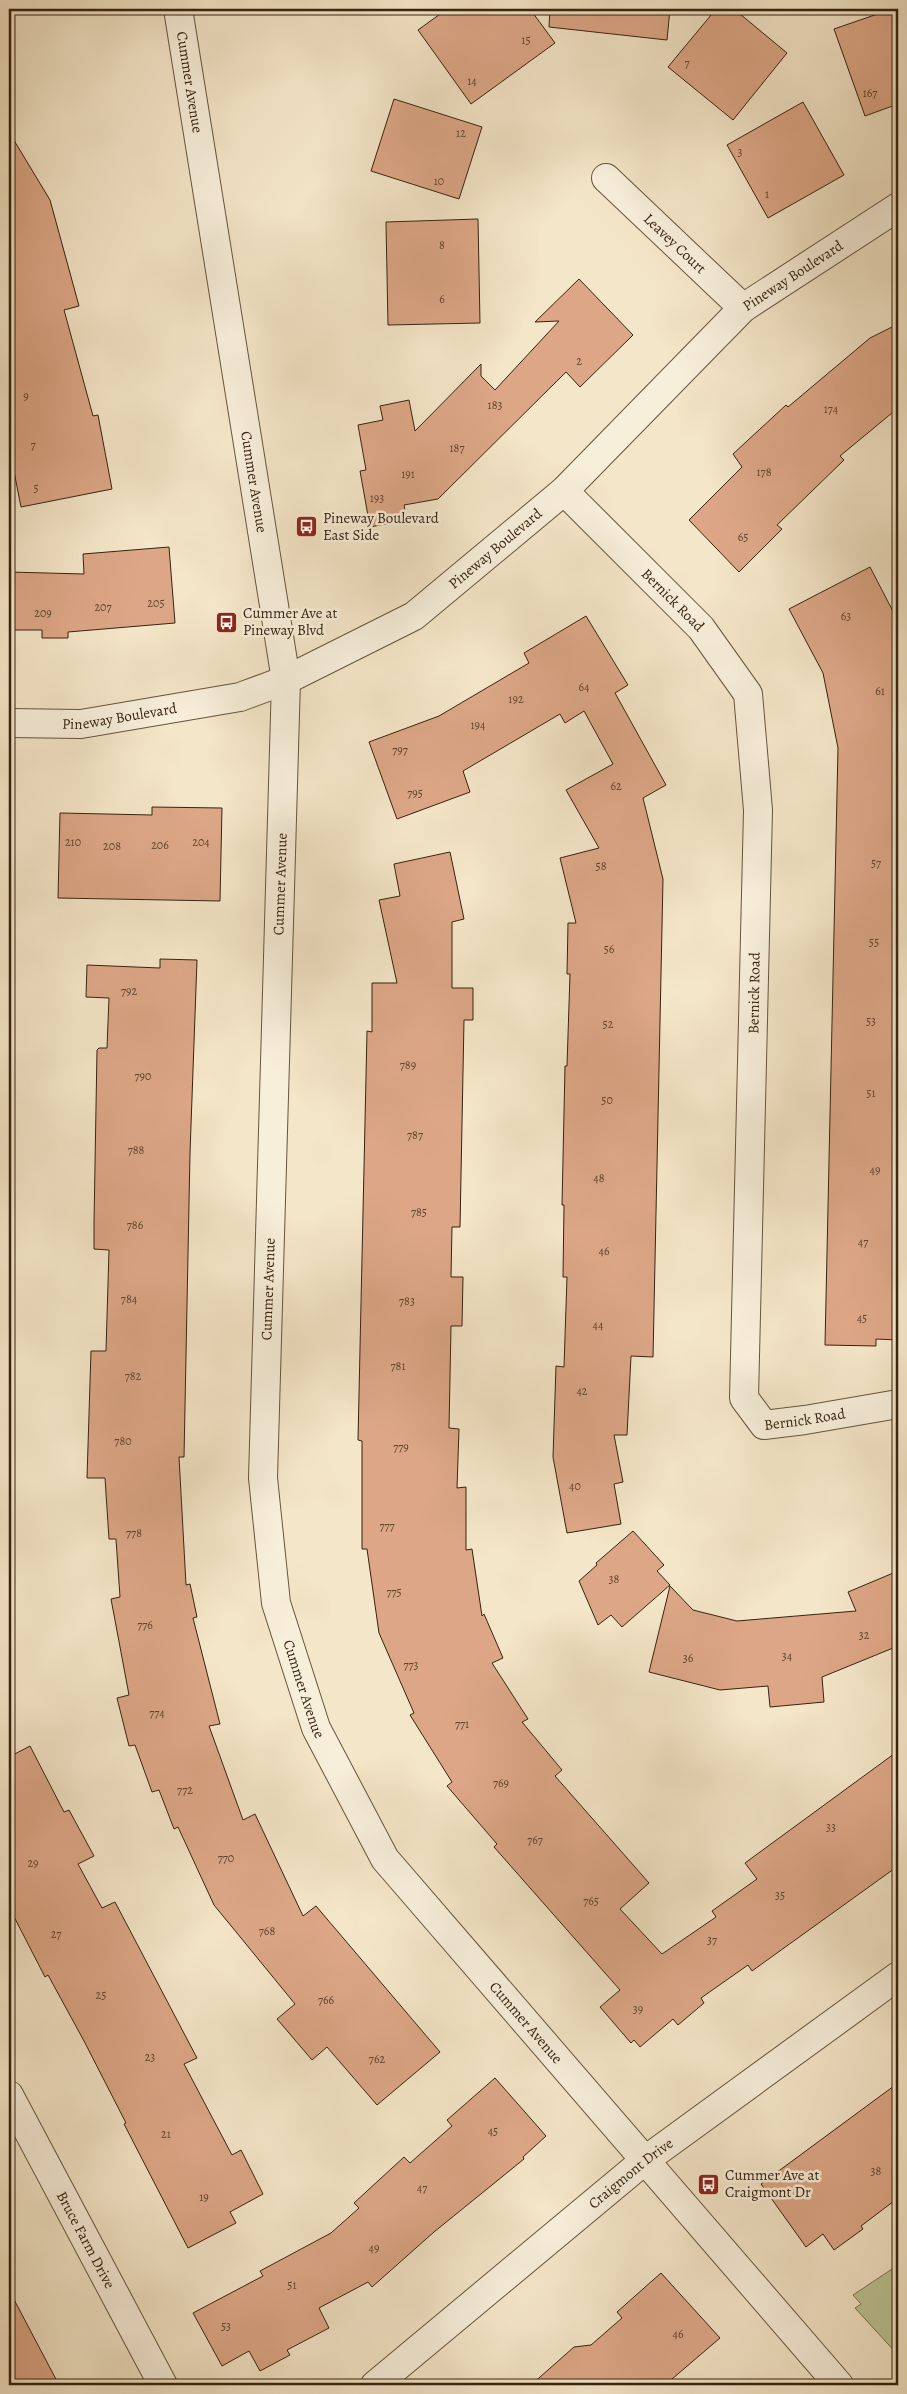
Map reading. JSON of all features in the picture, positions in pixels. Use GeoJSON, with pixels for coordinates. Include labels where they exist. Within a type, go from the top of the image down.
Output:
{"type":"FeatureCollection","features":[{"type":"Feature","properties":{"kind":"street","name":"Cummer Avenue"},"geometry":{"type":"LineString","coordinates":[[178,9],[286,680],[263,1478],[276,1603],[316,1728],[385,1859],[839,2385]]}},
{"type":"Feature","properties":{"kind":"street","name":"Leavey Court"},"geometry":{"type":"LineString","coordinates":[[606,178],[743,308]]}},
{"type":"Feature","properties":{"kind":"street","name":"Pineway Boulevard"},"geometry":{"type":"LineString","coordinates":[[9,723],[81,724],[240,697],[286,680],[414,616],[564,491],[743,308],[898,207]]}},
{"type":"Feature","properties":{"kind":"street","name":"Bernick Road"},"geometry":{"type":"LineString","coordinates":[[564,491],[701,628],[748,694],[758,810],[744,1398],[764,1425],[898,1404]]}},
{"type":"Feature","properties":{"kind":"street","name":"Craigmont Drive"},"geometry":{"type":"LineString","coordinates":[[375,2385],[644,2161],[898,1976]]}},
{"type":"Feature","properties":{"kind":"street","name":"Bruce Farm Drive"},"geometry":{"type":"LineString","coordinates":[[9,2095],[163,2385]]}},
{"type":"Feature","properties":{"kind":"green space"},"geometry":{"type":"Polygon","coordinates":[[[898,2265],[898,2355],[855,2308],[861,2304],[853,2295],[898,2265]]]}},
{"type":"Feature","properties":{"kind":"building"},"geometry":{"type":"Polygon","coordinates":[[[447,9],[530,9],[555,43],[471,104],[418,30],[447,9]]]}},
{"type":"Feature","properties":{"kind":"building"},"geometry":{"type":"Polygon","coordinates":[[[550,9],[670,9],[667,40],[549,27],[550,9]]]}},
{"type":"Feature","properties":{"kind":"building"},"geometry":{"type":"Polygon","coordinates":[[[716,9],[734,9],[787,53],[733,120],[668,67],[716,9]]]}},
{"type":"Feature","properties":{"kind":"building"},"geometry":{"type":"Polygon","coordinates":[[[892,9],[898,9],[898,104],[865,116],[834,29],[892,9]]]}},
{"type":"Feature","properties":{"kind":"building"},"geometry":{"type":"Polygon","coordinates":[[[394,99],[482,127],[459,199],[371,171],[394,99]]]}},
{"type":"Feature","properties":{"kind":"building"},"geometry":{"type":"Polygon","coordinates":[[[803,102],[844,175],[768,218],[727,145],[803,102]]]}},
{"type":"Feature","properties":{"kind":"building"},"geometry":{"type":"Polygon","coordinates":[[[9,132],[50,200],[79,306],[64,310],[93,416],[98,415],[112,489],[21,507],[9,446],[9,132]]]}},
{"type":"Feature","properties":{"kind":"building"},"geometry":{"type":"Polygon","coordinates":[[[478,219],[480,323],[388,325],[386,222],[478,219]]]}},
{"type":"Feature","properties":{"kind":"building"},"geometry":{"type":"Polygon","coordinates":[[[579,279],[633,335],[580,387],[566,372],[438,499],[404,505],[407,520],[370,527],[360,471],[366,470],[358,425],[383,420],[380,406],[409,400],[415,431],[481,364],[481,376],[495,390],[559,321],[535,322],[579,279]]]}},
{"type":"Feature","properties":{"kind":"building"},"geometry":{"type":"Polygon","coordinates":[[[898,324],[898,408],[840,456],[844,460],[777,525],[782,529],[739,572],[689,520],[742,467],[733,454],[786,405],[788,407],[870,338],[898,324]]]}},
{"type":"Feature","properties":{"kind":"building"},"geometry":{"type":"Polygon","coordinates":[[[169,547],[175,623],[68,632],[68,638],[42,638],[42,630],[9,630],[9,572],[84,574],[83,554],[169,547]]]}},
{"type":"Feature","properties":{"kind":"building"},"geometry":{"type":"Polygon","coordinates":[[[870,567],[898,621],[898,1340],[876,1339],[876,1346],[825,1345],[838,748],[823,673],[789,609],[870,567]]]}},
{"type":"Feature","properties":{"kind":"building"},"geometry":{"type":"Polygon","coordinates":[[[586,616],[628,685],[615,693],[666,785],[643,798],[663,879],[653,1357],[631,1356],[627,1435],[614,1435],[623,1482],[614,1484],[621,1524],[567,1533],[553,1457],[556,1366],[564,1367],[567,1277],[563,1277],[564,1205],[562,1205],[565,1066],[567,1066],[570,974],[567,974],[568,923],[576,923],[560,858],[599,848],[566,790],[613,764],[584,711],[565,723],[560,714],[463,771],[470,792],[397,819],[369,742],[439,716],[529,663],[524,653],[586,616]]]}},
{"type":"Feature","properties":{"kind":"building"},"geometry":{"type":"Polygon","coordinates":[[[152,807],[222,808],[220,901],[58,898],[60,813],[152,815],[152,807]]]}},
{"type":"Feature","properties":{"kind":"building"},"geometry":{"type":"Polygon","coordinates":[[[450,852],[464,919],[452,922],[452,988],[473,988],[473,1020],[464,1020],[460,1227],[452,1227],[451,1277],[463,1277],[462,1326],[451,1326],[449,1428],[459,1429],[457,1488],[466,1487],[466,1550],[472,1549],[482,1616],[484,1614],[503,1658],[492,1663],[528,1719],[522,1722],[562,1770],[555,1776],[649,1883],[620,1909],[662,1954],[716,1917],[712,1911],[757,1879],[745,1863],[898,1751],[898,1866],[752,1971],[748,1965],[701,1998],[704,2003],[678,2025],[673,2019],[640,2047],[634,2040],[631,2043],[600,2007],[620,1990],[494,1847],[497,1844],[447,1786],[452,1782],[410,1715],[414,1713],[379,1633],[367,1549],[362,1549],[362,1441],[358,1440],[367,1031],[372,1032],[372,983],[397,983],[379,900],[400,896],[394,864],[450,852]]]}},
{"type":"Feature","properties":{"kind":"building"},"geometry":{"type":"Polygon","coordinates":[[[160,959],[197,960],[190,1153],[184,1457],[179,1457],[186,1585],[190,1584],[197,1617],[193,1618],[220,1724],[209,1726],[243,1820],[255,1814],[303,1916],[316,1906],[440,2052],[377,2105],[327,2047],[312,2060],[277,2019],[295,2004],[214,1905],[178,1827],[174,1829],[159,1790],[152,1792],[135,1745],[129,1746],[117,1698],[129,1695],[111,1599],[120,1597],[116,1539],[109,1539],[105,1478],[87,1478],[91,1351],[106,1351],[109,1250],[94,1249],[94,1222],[97,1050],[99,1048],[107,1048],[109,998],[86,997],[87,965],[160,968],[160,959]]]}},
{"type":"Feature","properties":{"kind":"building"},"geometry":{"type":"Polygon","coordinates":[[[633,1531],[664,1565],[657,1571],[670,1585],[622,1627],[611,1615],[598,1625],[579,1581],[597,1565],[596,1563],[633,1531]]]}},
{"type":"Feature","properties":{"kind":"building"},"geometry":{"type":"Polygon","coordinates":[[[898,1571],[898,1646],[822,1677],[824,1702],[770,1707],[768,1686],[720,1690],[649,1672],[670,1586],[693,1610],[737,1621],[856,1611],[848,1592],[898,1571]]]}},
{"type":"Feature","properties":{"kind":"building"},"geometry":{"type":"Polygon","coordinates":[[[30,1746],[64,1812],[69,1810],[94,1856],[78,1864],[102,1908],[115,1902],[197,2058],[184,2064],[232,2155],[241,2150],[263,2194],[230,2212],[236,2223],[188,2248],[124,2124],[126,2123],[84,2041],[48,1975],[45,1977],[9,1907],[9,1757],[30,1746]]]}},
{"type":"Feature","properties":{"kind":"building"},"geometry":{"type":"Polygon","coordinates":[[[495,2078],[546,2136],[523,2157],[524,2159],[434,2232],[372,2287],[368,2282],[319,2308],[329,2328],[287,2350],[290,2355],[260,2371],[249,2351],[222,2366],[193,2313],[263,2276],[260,2271],[331,2233],[359,2208],[354,2203],[404,2157],[410,2163],[452,2126],[447,2120],[495,2078]]]}},
{"type":"Feature","properties":{"kind":"building"},"geometry":{"type":"Polygon","coordinates":[[[898,2083],[898,2198],[861,2226],[863,2229],[834,2250],[823,2234],[806,2247],[761,2184],[898,2083]]]}},
{"type":"Feature","properties":{"kind":"building"},"geometry":{"type":"Polygon","coordinates":[[[661,2273],[720,2338],[665,2385],[531,2385],[574,2347],[591,2345],[622,2318],[617,2312],[661,2273]]]}},
{"type":"Feature","properties":{"kind":"building"},"geometry":{"type":"Polygon","coordinates":[[[9,2290],[59,2385],[9,2385],[9,2290]]]}},
{"type":"Feature","properties":{"kind":"place","name":"Pineway Boulevard East Side"},"geometry":{"type":"Point","coordinates":[307,527]}},
{"type":"Feature","properties":{"kind":"place","name":"Cummer Ave at Pineway Blvd"},"geometry":{"type":"Point","coordinates":[227,622]}},
{"type":"Feature","properties":{"kind":"place","name":"Cummer Ave at Craigmont Dr"},"geometry":{"type":"Point","coordinates":[709,2184]}}]}
